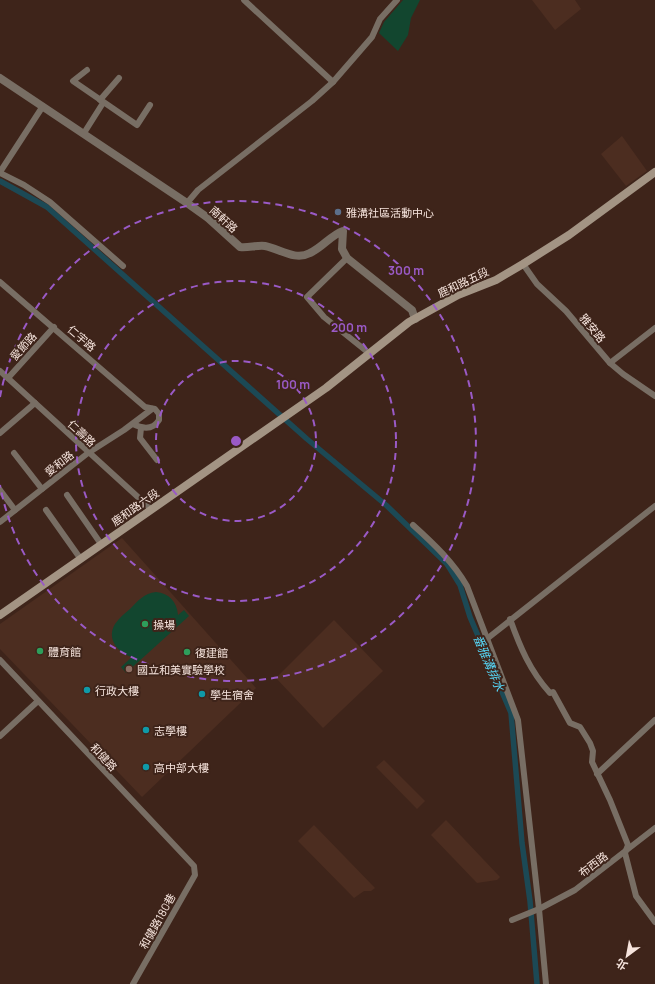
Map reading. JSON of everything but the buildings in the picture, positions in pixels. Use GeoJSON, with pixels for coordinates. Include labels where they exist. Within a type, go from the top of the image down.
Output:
{"type":"FeatureCollection","features":[{"type":"Feature","properties":{"kind":"main road","name":"鹿和路五段"},"geometry":{"type":"LineString","coordinates":[[284,418],[415,319],[458,295],[496,280],[523,264],[569,235],[655,172]]}},
{"type":"Feature","properties":{"kind":"main road","name":"鹿和路六段"},"geometry":{"type":"LineString","coordinates":[[1,613],[276,422],[284,418]]}},
{"type":"Feature","properties":{"kind":"street"},"geometry":{"type":"LineString","coordinates":[[244,0],[333,82]]}},
{"type":"Feature","properties":{"kind":"street"},"geometry":{"type":"LineString","coordinates":[[187,203],[198,190],[312,101],[333,82],[372,37],[380,19],[397,0]]}},
{"type":"Feature","properties":{"kind":"street"},"geometry":{"type":"LineString","coordinates":[[87,70],[73,81],[137,125],[150,105]]}},
{"type":"Feature","properties":{"kind":"street","name":"南軒路"},"geometry":{"type":"LineString","coordinates":[[0,78],[187,203],[208,218],[240,247],[266,246],[292,255],[308,254],[322,247],[336,233],[343,230],[342,249],[348,258]]}},
{"type":"Feature","properties":{"kind":"street"},"geometry":{"type":"LineString","coordinates":[[84,133],[102,102],[119,78]]}},
{"type":"Feature","properties":{"kind":"street"},"geometry":{"type":"LineString","coordinates":[[43,106],[0,173],[24,185],[50,202],[123,266]]}},
{"type":"Feature","properties":{"kind":"street"},"geometry":{"type":"LineString","coordinates":[[370,354],[324,317],[307,297],[348,258],[412,310],[415,319]]}},
{"type":"Feature","properties":{"kind":"street","name":"雅安路"},"geometry":{"type":"LineString","coordinates":[[523,264],[537,284],[566,311],[610,363],[655,396]]}},
{"type":"Feature","properties":{"kind":"street","name":"仁宇路"},"geometry":{"type":"LineString","coordinates":[[0,282],[146,407],[152,409]]}},
{"type":"Feature","properties":{"kind":"street","name":"愛節路"},"geometry":{"type":"LineString","coordinates":[[8,378],[54,327]]}},
{"type":"Feature","properties":{"kind":"street"},"geometry":{"type":"LineString","coordinates":[[610,363],[655,328]]}},
{"type":"Feature","properties":{"kind":"street","name":"仁壽路"},"geometry":{"type":"LineString","coordinates":[[0,371],[151,509]]}},
{"type":"Feature","properties":{"kind":"street"},"geometry":{"type":"LineString","coordinates":[[0,433],[35,404]]}},
{"type":"Feature","properties":{"kind":"street"},"geometry":{"type":"LineString","coordinates":[[133,424],[141,428],[151,427],[159,420],[155,409],[152,409]]}},
{"type":"Feature","properties":{"kind":"street","name":"愛和路"},"geometry":{"type":"LineString","coordinates":[[0,522],[88,453],[133,424],[152,409]]}},
{"type":"Feature","properties":{"kind":"street"},"geometry":{"type":"LineString","coordinates":[[141,428],[140,438],[157,460]]}},
{"type":"Feature","properties":{"kind":"street"},"geometry":{"type":"LineString","coordinates":[[14,453],[42,489]]}},
{"type":"Feature","properties":{"kind":"street"},"geometry":{"type":"LineString","coordinates":[[0,490],[15,510]]}},
{"type":"Feature","properties":{"kind":"street"},"geometry":{"type":"LineString","coordinates":[[66,495],[101,544]]}},
{"type":"Feature","properties":{"kind":"street"},"geometry":{"type":"LineString","coordinates":[[488,638],[510,619],[655,506]]}},
{"type":"Feature","properties":{"kind":"street"},"geometry":{"type":"LineString","coordinates":[[46,510],[80,558]]}},
{"type":"Feature","properties":{"kind":"street"},"geometry":{"type":"LineString","coordinates":[[413,525],[441,549],[458,571],[467,586],[518,720],[546,984]]}},
{"type":"Feature","properties":{"kind":"street"},"geometry":{"type":"LineString","coordinates":[[510,619],[522,654],[538,678],[550,693],[552,692],[570,723],[580,727],[590,743],[593,751],[592,762],[610,800],[628,845],[625,853],[636,896],[655,922]]}},
{"type":"Feature","properties":{"kind":"street","name":"和健路"},"geometry":{"type":"LineString","coordinates":[[1,664],[194,866]]}},
{"type":"Feature","properties":{"kind":"street"},"geometry":{"type":"LineString","coordinates":[[0,736],[38,701]]}},
{"type":"Feature","properties":{"kind":"street"},"geometry":{"type":"LineString","coordinates":[[597,774],[655,720]]}},
{"type":"Feature","properties":{"kind":"street","name":"布西路"},"geometry":{"type":"LineString","coordinates":[[512,920],[537,910],[575,890],[625,853],[655,828]]}},
{"type":"Feature","properties":{"kind":"street","name":"和健路180巷"},"geometry":{"type":"LineString","coordinates":[[133,984],[194,875],[194,866]]}},
{"type":"Feature","properties":{"kind":"shaded area"},"geometry":{"type":"Polygon","coordinates":[[[532,0],[575,0],[581,9],[555,30],[532,0]]]}},
{"type":"Feature","properties":{"kind":"shaded area"},"geometry":{"type":"Polygon","coordinates":[[[622,136],[647,171],[626,186],[601,154],[622,136]]]}},
{"type":"Feature","properties":{"kind":"shaded area","name":"國立和美實驗學校"},"geometry":{"type":"Polygon","coordinates":[[[122,538],[256,688],[142,797],[0,649],[0,624],[122,538]]]}},
{"type":"Feature","properties":{"kind":"shaded area"},"geometry":{"type":"Polygon","coordinates":[[[334,620],[383,671],[323,728],[276,678],[334,620]]]}},
{"type":"Feature","properties":{"kind":"shaded area"},"geometry":{"type":"Polygon","coordinates":[[[384,760],[425,801],[417,809],[376,767],[384,760]]]}},
{"type":"Feature","properties":{"kind":"shaded area"},"geometry":{"type":"Polygon","coordinates":[[[446,820],[500,877],[497,880],[477,883],[431,835],[446,820]]]}},
{"type":"Feature","properties":{"kind":"shaded area"},"geometry":{"type":"Polygon","coordinates":[[[314,825],[375,888],[371,891],[364,891],[354,898],[298,841],[314,825]]]}},
{"type":"Feature","properties":{"kind":"green space"},"geometry":{"type":"Polygon","coordinates":[[[403,0],[420,0],[411,18],[408,35],[398,51],[379,33],[384,22],[403,0]]]}},
{"type":"Feature","properties":{"kind":"green space"},"geometry":{"type":"Polygon","coordinates":[[[156,592],[165,594],[172,599],[176,606],[178,615],[184,610],[189,616],[126,673],[121,667],[132,657],[122,652],[115,645],[112,635],[115,624],[139,600],[148,594],[156,592]]]}},
{"type":"Feature","properties":{"kind":"waterway","name":"番雅溝排水"},"geometry":{"type":"LineString","coordinates":[[0,181],[47,207],[307,439],[386,505],[447,564],[460,585],[470,617],[511,713],[522,843],[530,901],[537,984]]}},
{"type":"Feature","properties":{"kind":"place","name":"雅溝社區活動中心"},"geometry":{"type":"Point","coordinates":[338,212]}},
{"type":"Feature","properties":{"kind":"place","name":"操場"},"geometry":{"type":"Point","coordinates":[145,624]}},
{"type":"Feature","properties":{"kind":"place","name":"體育館"},"geometry":{"type":"Point","coordinates":[40,651]}},
{"type":"Feature","properties":{"kind":"place","name":"復建館"},"geometry":{"type":"Point","coordinates":[187,652]}},
{"type":"Feature","properties":{"kind":"place","name":"國立和美實驗學校"},"geometry":{"type":"Point","coordinates":[129,669]}},
{"type":"Feature","properties":{"kind":"place","name":"行政大樓"},"geometry":{"type":"Point","coordinates":[87,690]}},
{"type":"Feature","properties":{"kind":"place","name":"學生宿舍"},"geometry":{"type":"Point","coordinates":[202,694]}},
{"type":"Feature","properties":{"kind":"place","name":"志學樓"},"geometry":{"type":"Point","coordinates":[146,730]}},
{"type":"Feature","properties":{"kind":"place","name":"高中部大樓"},"geometry":{"type":"Point","coordinates":[146,767]}}]}
